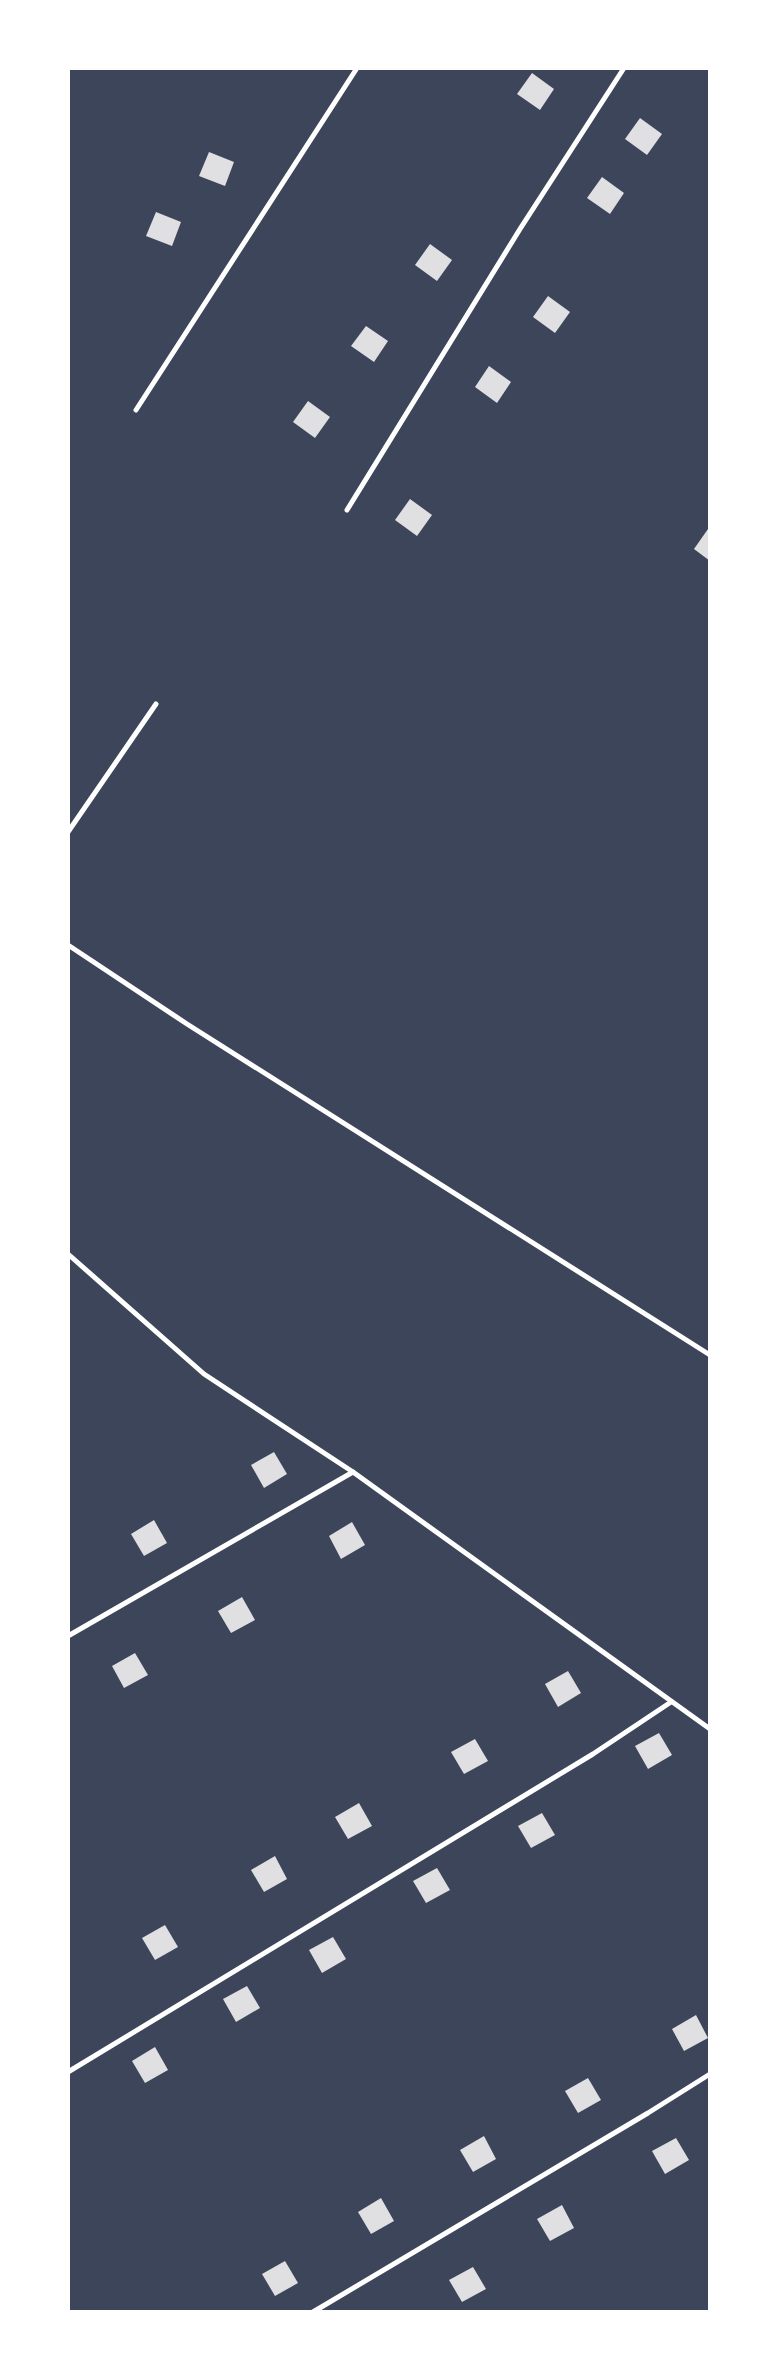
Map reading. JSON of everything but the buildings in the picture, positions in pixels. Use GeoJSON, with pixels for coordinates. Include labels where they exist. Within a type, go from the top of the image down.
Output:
{"type":"FeatureCollection","features":[{"type":"Feature","properties":{"kind":"lane"},"geometry":{"type":"LineString","coordinates":[[136,410],[357,68]]}},
{"type":"Feature","properties":{"kind":"lane"},"geometry":{"type":"LineString","coordinates":[[347,510],[520,229],[624,68]]}},
{"type":"Feature","properties":{"kind":"lane"},"geometry":{"type":"LineString","coordinates":[[68,832],[156,704]]}},
{"type":"Feature","properties":{"kind":"lane"},"geometry":{"type":"LineString","coordinates":[[68,945],[187,1024],[710,1355]]}},
{"type":"Feature","properties":{"kind":"lane"},"geometry":{"type":"LineString","coordinates":[[68,1254],[204,1374],[353,1472],[710,1729]]}},
{"type":"Feature","properties":{"kind":"lane"},"geometry":{"type":"LineString","coordinates":[[68,1636],[353,1472]]}},
{"type":"Feature","properties":{"kind":"lane"},"geometry":{"type":"LineString","coordinates":[[68,2072],[593,1754],[671,1702]]}},
{"type":"Feature","properties":{"kind":"lane"},"geometry":{"type":"LineString","coordinates":[[313,2312],[710,2074]]}},
{"type":"Feature","properties":{"kind":"shaded area"},"geometry":{"type":"Polygon","coordinates":[[[68,68],[710,68],[710,2312],[68,2312],[68,68]]]}}]}
